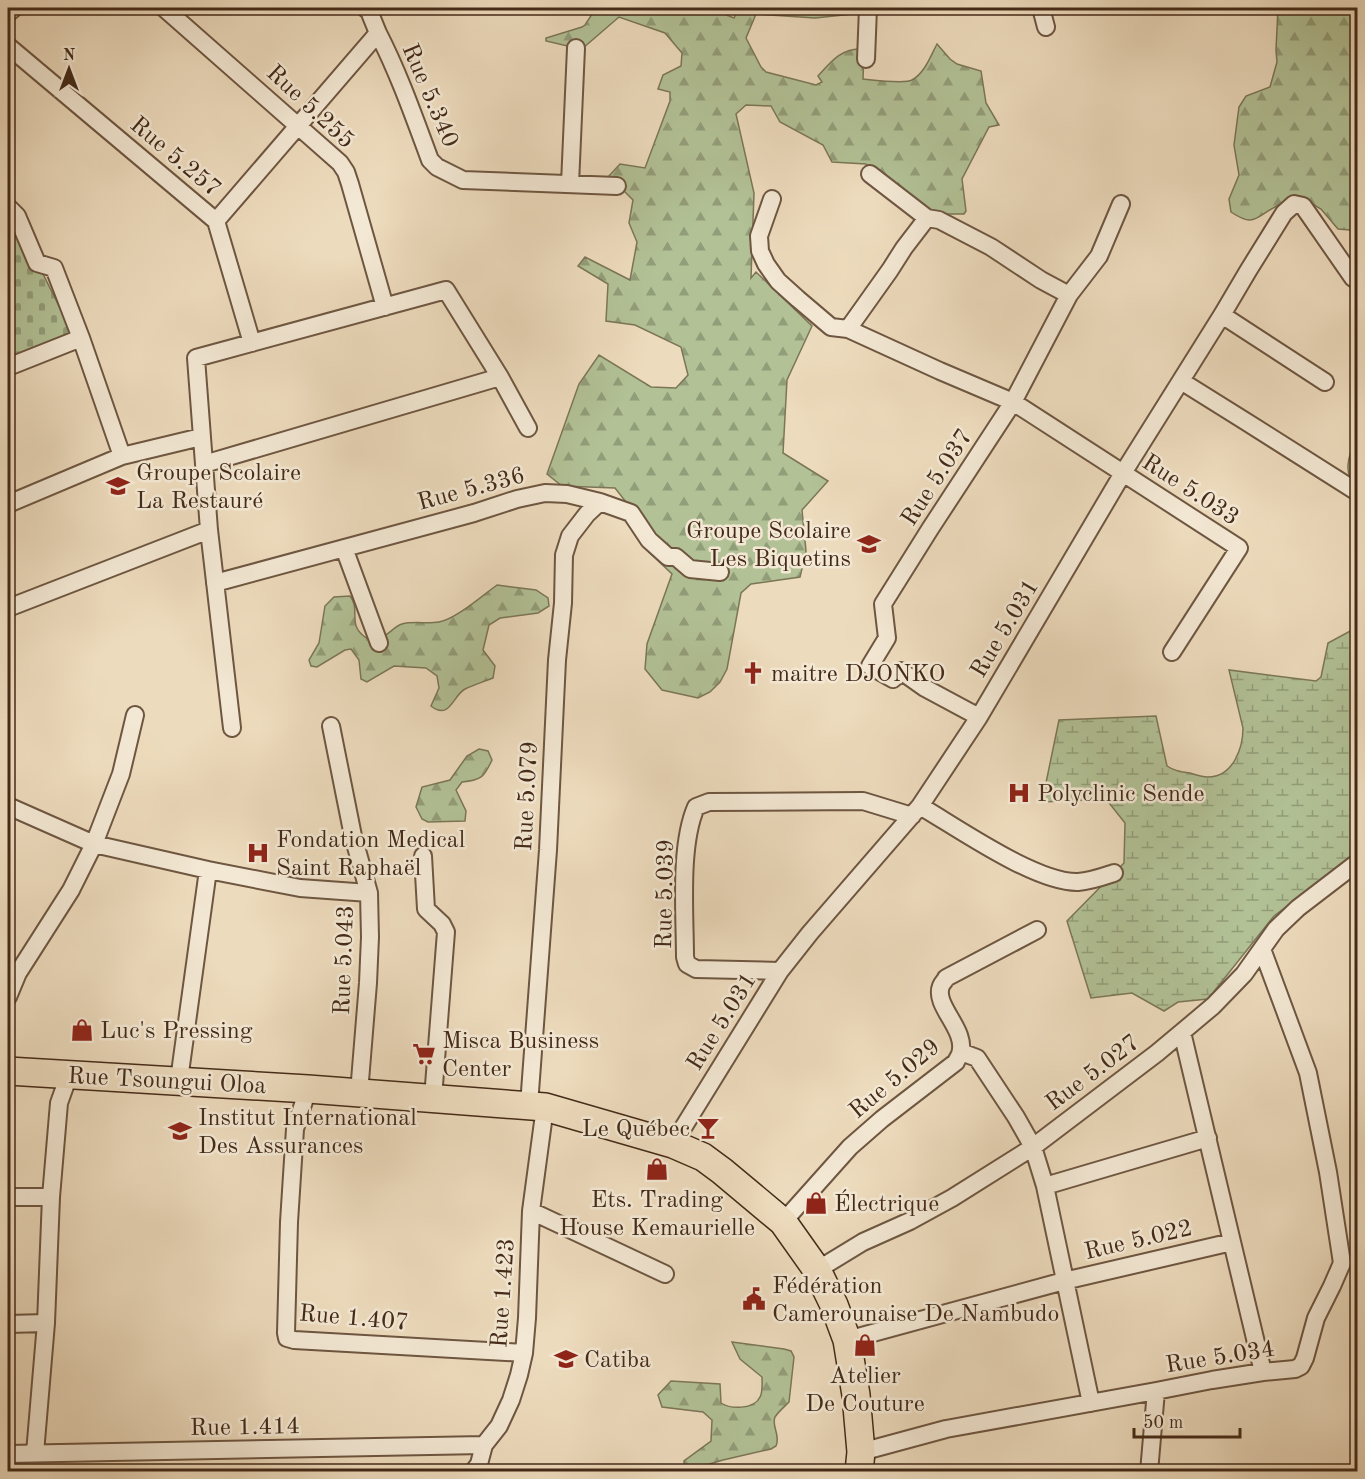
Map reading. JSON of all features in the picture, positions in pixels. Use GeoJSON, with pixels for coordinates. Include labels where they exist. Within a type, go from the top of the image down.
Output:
{"type":"FeatureCollection","features":[{"type":"Feature","properties":{"kind":"main road","name":"Rue Tsoungui Oloa"},"geometry":{"type":"LineString","coordinates":[[8,1071],[179,1080],[537,1106],[673,1144],[703,1157],[783,1222],[817,1270],[848,1340],[856,1395],[860,1462]]}},
{"type":"Feature","properties":{"kind":"street","name":"Rue 5.255"},"geometry":{"type":"LineString","coordinates":[[164,8],[336,158],[346,172],[385,307]]}},
{"type":"Feature","properties":{"kind":"street"},"geometry":{"type":"LineString","coordinates":[[365,8],[369,11],[378,33]]}},
{"type":"Feature","properties":{"kind":"street"},"geometry":{"type":"LineString","coordinates":[[866,59],[868,8]]}},
{"type":"Feature","properties":{"kind":"street"},"geometry":{"type":"LineString","coordinates":[[1041,8],[1046,27]]}},
{"type":"Feature","properties":{"kind":"street","name":"Rue 5.340"},"geometry":{"type":"LineString","coordinates":[[216,221],[378,33],[405,91],[430,160],[437,167],[463,180],[617,186]]}},
{"type":"Feature","properties":{"kind":"street","name":"Rue 5.257"},"geometry":{"type":"LineString","coordinates":[[8,46],[216,221],[252,343]]}},
{"type":"Feature","properties":{"kind":"street"},"geometry":{"type":"LineString","coordinates":[[570,184],[576,48]]}},
{"type":"Feature","properties":{"kind":"street"},"geometry":{"type":"LineString","coordinates":[[870,174],[927,218],[939,220],[991,247],[1041,280],[1069,295]]}},
{"type":"Feature","properties":{"kind":"street","name":"Rue 5.033"},"geometry":{"type":"LineString","coordinates":[[772,199],[759,236],[760,251],[778,281],[831,327],[848,329],[1013,402],[1239,548],[1172,652]]}},
{"type":"Feature","properties":{"kind":"street","name":"Rue 5.037"},"geometry":{"type":"LineString","coordinates":[[979,717],[925,688],[901,671],[893,679],[870,666],[887,638],[883,604],[1013,402],[1069,295],[1099,256],[1121,204]]}},
{"type":"Feature","properties":{"kind":"street","name":"Rue 5.031"},"geometry":{"type":"LineString","coordinates":[[673,1144],[780,971],[916,811],[979,717],[1123,473],[1284,213],[1294,204],[1304,206],[1353,278],[1358,281]]}},
{"type":"Feature","properties":{"kind":"street"},"geometry":{"type":"LineString","coordinates":[[8,207],[16,216],[37,263],[54,268],[122,456]]}},
{"type":"Feature","properties":{"kind":"street"},"geometry":{"type":"LineString","coordinates":[[848,329],[927,218]]}},
{"type":"Feature","properties":{"kind":"street"},"geometry":{"type":"LineString","coordinates":[[232,728],[209,530],[196,358],[446,290],[500,377],[528,428]]}},
{"type":"Feature","properties":{"kind":"street"},"geometry":{"type":"LineString","coordinates":[[1222,315],[1325,381]]}},
{"type":"Feature","properties":{"kind":"street"},"geometry":{"type":"LineString","coordinates":[[8,367],[81,338]]}},
{"type":"Feature","properties":{"kind":"street"},"geometry":{"type":"LineString","coordinates":[[204,464],[500,377]]}},
{"type":"Feature","properties":{"kind":"street"},"geometry":{"type":"LineString","coordinates":[[1181,381],[1354,490]]}},
{"type":"Feature","properties":{"kind":"street"},"geometry":{"type":"LineString","coordinates":[[8,504],[122,456],[201,437]]}},
{"type":"Feature","properties":{"kind":"street","name":"Rue 5.336"},"geometry":{"type":"LineString","coordinates":[[215,583],[545,493],[567,494],[631,513],[649,540],[668,557],[676,557],[690,569],[720,572]]}},
{"type":"Feature","properties":{"kind":"street","name":"Rue 5.079"},"geometry":{"type":"LineString","coordinates":[[537,1106],[557,660],[563,603],[564,555],[570,536],[587,514],[600,502]]}},
{"type":"Feature","properties":{"kind":"street"},"geometry":{"type":"LineString","coordinates":[[8,608],[209,530]]}},
{"type":"Feature","properties":{"kind":"street"},"geometry":{"type":"LineString","coordinates":[[344,548],[379,643]]}},
{"type":"Feature","properties":{"kind":"street"},"geometry":{"type":"LineString","coordinates":[[8,997],[13,968],[71,890],[94,844],[121,774],[135,715]]}},
{"type":"Feature","properties":{"kind":"street","name":"Rue 5.043"},"geometry":{"type":"LineString","coordinates":[[331,726],[353,836],[369,893],[370,937],[359,1093]]}},
{"type":"Feature","properties":{"kind":"street","name":"Rue 5.039"},"geometry":{"type":"LineString","coordinates":[[780,971],[696,969],[687,964],[685,957],[685,865],[691,819],[696,807],[709,802],[863,801],[916,811]]}},
{"type":"Feature","properties":{"kind":"street"},"geometry":{"type":"LineString","coordinates":[[8,806],[94,844],[300,888],[369,893]]}},
{"type":"Feature","properties":{"kind":"street"},"geometry":{"type":"LineString","coordinates":[[916,811],[1034,871],[1059,879],[1076,882],[1093,880],[1114,873]]}},
{"type":"Feature","properties":{"kind":"street"},"geometry":{"type":"LineString","coordinates":[[423,856],[426,909],[442,924],[446,932],[433,1098]]}},
{"type":"Feature","properties":{"kind":"street","name":"Rue 5.027"},"geometry":{"type":"LineString","coordinates":[[817,1270],[863,1242],[952,1198],[1032,1147],[1157,1053],[1213,1006],[1244,974],[1276,929],[1298,908],[1358,862]]}},
{"type":"Feature","properties":{"kind":"street"},"geometry":{"type":"LineString","coordinates":[[179,1080],[208,870]]}},
{"type":"Feature","properties":{"kind":"street","name":"Rue 5.029"},"geometry":{"type":"LineString","coordinates":[[783,1222],[850,1147],[882,1119],[956,1062],[961,1052],[960,1037],[940,994],[941,986],[946,978],[1037,930]]}},
{"type":"Feature","properties":{"kind":"street","name":"Rue 5.034"},"geometry":{"type":"LineString","coordinates":[[860,1462],[946,1429],[1212,1380],[1295,1369],[1301,1366],[1316,1318],[1342,1263],[1328,1172],[1308,1073],[1262,949]]}},
{"type":"Feature","properties":{"kind":"street"},"geometry":{"type":"LineString","coordinates":[[1182,1032],[1263,1372]]}},
{"type":"Feature","properties":{"kind":"street"},"geometry":{"type":"LineString","coordinates":[[961,1052],[977,1058],[1032,1147],[1044,1186],[1091,1403]]}},
{"type":"Feature","properties":{"kind":"street"},"geometry":{"type":"LineString","coordinates":[[35,1454],[46,1323],[51,1197],[59,1103],[69,1075]]}},
{"type":"Feature","properties":{"kind":"street","name":"Rue 1.407"},"geometry":{"type":"LineString","coordinates":[[308,1089],[295,1129],[289,1222],[287,1338],[524,1353]]}},
{"type":"Feature","properties":{"kind":"street","name":"Rue 1.423"},"geometry":{"type":"LineString","coordinates":[[472,1472],[479,1464],[484,1445],[499,1426],[511,1400],[524,1353],[537,1106]]}},
{"type":"Feature","properties":{"kind":"street"},"geometry":{"type":"LineString","coordinates":[[1044,1186],[1208,1138]]}},
{"type":"Feature","properties":{"kind":"street"},"geometry":{"type":"LineString","coordinates":[[8,1197],[51,1197]]}},
{"type":"Feature","properties":{"kind":"street"},"geometry":{"type":"LineString","coordinates":[[531,1211],[665,1274]]}},
{"type":"Feature","properties":{"kind":"street","name":"Rue 5.022"},"geometry":{"type":"LineString","coordinates":[[848,1340],[1064,1281],[1232,1242]]}},
{"type":"Feature","properties":{"kind":"street"},"geometry":{"type":"LineString","coordinates":[[8,1324],[46,1323]]}},
{"type":"Feature","properties":{"kind":"street"},"geometry":{"type":"LineString","coordinates":[[1149,1472],[1156,1391]]}},
{"type":"Feature","properties":{"kind":"street","name":"Rue 1.414"},"geometry":{"type":"LineString","coordinates":[[8,1454],[484,1445]]}},
{"type":"Feature","properties":{"kind":"green space"},"geometry":{"type":"Polygon","coordinates":[[[596,8],[709,8],[734,18],[739,8],[858,8],[853,14],[815,18],[756,14],[746,38],[766,72],[816,85],[822,82],[818,76],[832,61],[854,49],[861,49],[864,54],[863,79],[896,82],[912,80],[924,68],[937,44],[957,64],[981,71],[986,103],[999,125],[989,127],[962,179],[966,211],[964,214],[934,214],[866,164],[832,162],[823,145],[780,122],[771,106],[746,105],[736,114],[754,193],[751,278],[756,272],[812,326],[787,380],[783,453],[828,481],[802,510],[806,551],[800,577],[751,584],[741,593],[727,669],[720,682],[710,692],[698,698],[662,690],[645,669],[647,644],[672,574],[649,552],[641,521],[615,488],[562,486],[547,474],[579,384],[599,355],[651,387],[676,388],[688,375],[681,347],[635,325],[606,321],[608,284],[578,266],[585,257],[630,280],[637,242],[629,223],[633,200],[609,176],[620,164],[645,168],[670,101],[670,92],[658,89],[663,75],[681,66],[682,53],[665,33],[619,17],[583,48],[546,41],[546,38],[582,27],[596,8]]]}},
{"type":"Feature","properties":{"kind":"green space"},"geometry":{"type":"Polygon","coordinates":[[[1278,8],[1357,8],[1357,227],[1350,230],[1338,229],[1321,209],[1299,196],[1255,219],[1245,219],[1231,212],[1229,199],[1239,175],[1234,145],[1239,107],[1246,96],[1270,87],[1277,62],[1278,8]]]}},
{"type":"Feature","properties":{"kind":"green space"},"geometry":{"type":"Polygon","coordinates":[[[8,208],[73,334],[8,359],[8,208]]]}},
{"type":"Feature","properties":{"kind":"green space"},"geometry":{"type":"Polygon","coordinates":[[[1357,441],[1357,489],[1350,477],[1348,465],[1357,441]]]}},
{"type":"Feature","properties":{"kind":"green space"},"geometry":{"type":"Polygon","coordinates":[[[497,585],[536,590],[548,598],[549,606],[538,613],[500,618],[489,625],[483,650],[495,666],[493,678],[465,689],[443,711],[431,706],[439,688],[437,676],[426,668],[394,666],[367,682],[361,679],[359,660],[351,649],[345,650],[317,667],[311,666],[309,660],[319,643],[325,606],[334,597],[350,596],[353,601],[357,627],[365,637],[376,640],[402,624],[434,623],[446,620],[461,612],[497,585]]]}},
{"type":"Feature","properties":{"kind":"green space"},"geometry":{"type":"Polygon","coordinates":[[[1357,622],[1357,853],[1274,916],[1208,999],[1178,1002],[1164,1011],[1132,993],[1091,998],[1067,921],[1124,863],[1125,823],[1106,799],[1042,802],[1059,720],[1156,716],[1167,766],[1201,776],[1217,776],[1230,767],[1235,760],[1243,736],[1229,670],[1316,681],[1321,677],[1328,643],[1356,628],[1357,622]]]}},
{"type":"Feature","properties":{"kind":"green space"},"geometry":{"type":"Polygon","coordinates":[[[479,749],[488,751],[492,760],[482,777],[462,782],[456,790],[466,811],[465,821],[428,822],[422,819],[416,807],[422,787],[450,780],[467,756],[479,749]]]}},
{"type":"Feature","properties":{"kind":"green space"},"geometry":{"type":"Polygon","coordinates":[[[732,1342],[784,1349],[791,1351],[794,1357],[789,1402],[774,1420],[776,1446],[696,1468],[684,1468],[684,1461],[711,1441],[712,1420],[703,1412],[662,1407],[658,1395],[671,1381],[720,1384],[721,1403],[736,1407],[753,1404],[762,1393],[762,1377],[740,1359],[732,1342]]]}},
{"type":"Feature","properties":{"kind":"place","name":"Groupe Scolaire La Restauré"},"geometry":{"type":"Point","coordinates":[118,486]}},
{"type":"Feature","properties":{"kind":"place","name":"Groupe Scolaire Les Biquetins"},"geometry":{"type":"Point","coordinates":[869,544]}},
{"type":"Feature","properties":{"kind":"place","name":"maitre DJONKO"},"geometry":{"type":"Point","coordinates":[753,673]}},
{"type":"Feature","properties":{"kind":"place","name":"Polyclinic Sende"},"geometry":{"type":"Point","coordinates":[1019,793]}},
{"type":"Feature","properties":{"kind":"place","name":"Fondation Medical Saint Raphaël"},"geometry":{"type":"Point","coordinates":[258,853]}},
{"type":"Feature","properties":{"kind":"place","name":"Luc's Pressing"},"geometry":{"type":"Point","coordinates":[82,1030]}},
{"type":"Feature","properties":{"kind":"place","name":"Misca Business Center"},"geometry":{"type":"Point","coordinates":[424,1054]}},
{"type":"Feature","properties":{"kind":"place","name":"Le Québec"},"geometry":{"type":"Point","coordinates":[708,1128]}},
{"type":"Feature","properties":{"kind":"place","name":"Institut International Des Assurances"},"geometry":{"type":"Point","coordinates":[180,1131]}},
{"type":"Feature","properties":{"kind":"place","name":"Ets. Trading House Kemaurielle"},"geometry":{"type":"Point","coordinates":[657,1169]}},
{"type":"Feature","properties":{"kind":"place","name":"Électrique"},"geometry":{"type":"Point","coordinates":[816,1203]}},
{"type":"Feature","properties":{"kind":"place","name":"Fédération Camerounaise De Nambudo"},"geometry":{"type":"Point","coordinates":[754,1299]}},
{"type":"Feature","properties":{"kind":"place","name":"Atelier De Couture"},"geometry":{"type":"Point","coordinates":[865,1345]}},
{"type":"Feature","properties":{"kind":"place","name":"Catiba"},"geometry":{"type":"Point","coordinates":[566,1359]}}]}
